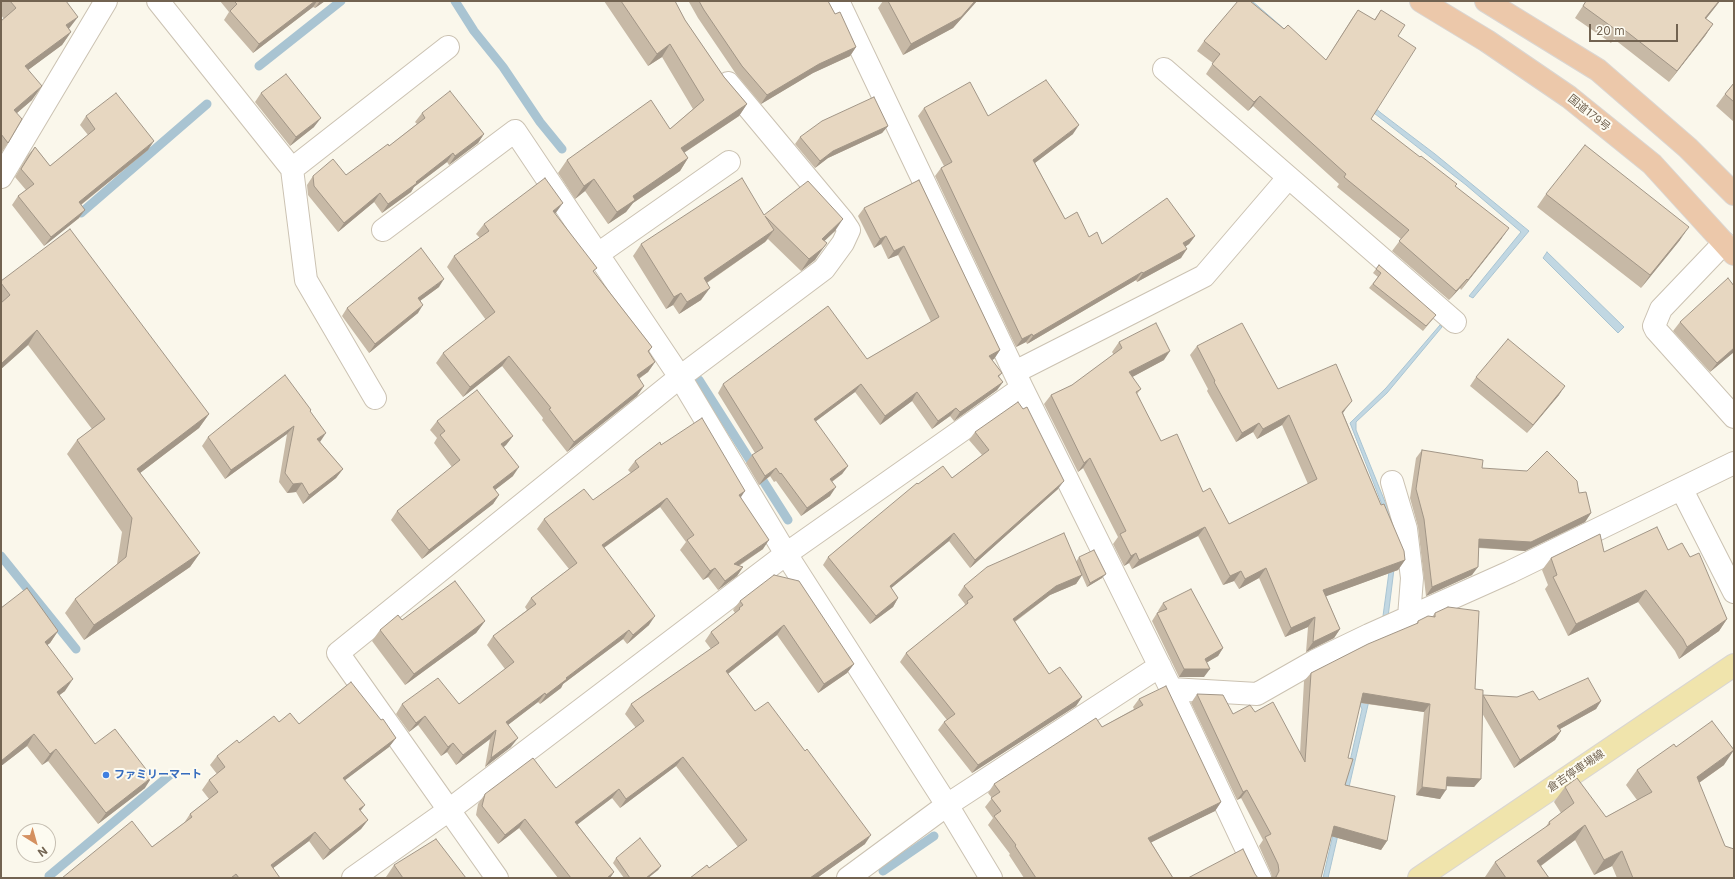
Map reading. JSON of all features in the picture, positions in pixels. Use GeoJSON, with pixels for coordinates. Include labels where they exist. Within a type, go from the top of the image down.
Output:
{"type":"FeatureCollection","features":[{"type":"Feature","properties":{"kind":"highway","name":"国道179号"},"geometry":{"type":"LineString","coordinates":[[1421,1],[1487,42],[1569,97],[1652,164],[1729,248]]}},
{"type":"Feature","properties":{"kind":"highway"},"geometry":{"type":"LineString","coordinates":[[1486,1],[1598,70],[1688,148],[1734,194]]}},
{"type":"Feature","properties":{"kind":"main road","name":"倉吉停車場線"},"geometry":{"type":"LineString","coordinates":[[1419,878],[1734,665]]}},
{"type":"Feature","properties":{"kind":"street"},"geometry":{"type":"LineString","coordinates":[[1,177],[106,1]]}},
{"type":"Feature","properties":{"kind":"street"},"geometry":{"type":"LineString","coordinates":[[158,1],[292,169],[306,280],[375,398]]}},
{"type":"Feature","properties":{"kind":"street"},"geometry":{"type":"LineString","coordinates":[[838,1],[1018,380],[1160,666],[1260,878]]}},
{"type":"Feature","properties":{"kind":"street"},"geometry":{"type":"LineString","coordinates":[[292,169],[448,47]]}},
{"type":"Feature","properties":{"kind":"street"},"geometry":{"type":"LineString","coordinates":[[497,878],[338,653],[680,377],[824,269],[843,243],[848,230],[843,221],[770,135],[718,69]]}},
{"type":"Feature","properties":{"kind":"street"},"geometry":{"type":"LineString","coordinates":[[1164,70],[1455,322]]}},
{"type":"Feature","properties":{"kind":"street"},"geometry":{"type":"LineString","coordinates":[[383,230],[515,131],[680,377],[786,554],[947,805],[991,878]]}},
{"type":"Feature","properties":{"kind":"street"},"geometry":{"type":"LineString","coordinates":[[598,254],[730,162]]}},
{"type":"Feature","properties":{"kind":"street"},"geometry":{"type":"LineString","coordinates":[[353,878],[449,810],[1018,380],[1204,276],[1288,178]]}},
{"type":"Feature","properties":{"kind":"street"},"geometry":{"type":"LineString","coordinates":[[1729,248],[1661,309],[1654,326],[1734,416]]}},
{"type":"Feature","properties":{"kind":"street"},"geometry":{"type":"LineString","coordinates":[[1170,689],[1257,694],[1315,661],[1510,572],[1682,490],[1734,463]]}},
{"type":"Feature","properties":{"kind":"street"},"geometry":{"type":"LineString","coordinates":[[1392,482],[1406,529],[1412,578],[1409,617]]}},
{"type":"Feature","properties":{"kind":"street"},"geometry":{"type":"LineString","coordinates":[[1682,490],[1734,592]]}},
{"type":"Feature","properties":{"kind":"street"},"geometry":{"type":"LineString","coordinates":[[848,878],[947,805],[1160,666]]}},
{"type":"Feature","properties":{"kind":"water"},"geometry":{"type":"Polygon","coordinates":[[[1244,1],[1252,1],[1381,113],[1435,154],[1529,231],[1473,298],[1469,296],[1521,232],[1466,185],[1365,106],[1244,1]]]}},
{"type":"Feature","properties":{"kind":"water"},"geometry":{"type":"Polygon","coordinates":[[[1547,252],[1624,327],[1618,333],[1543,258],[1547,252]]]}},
{"type":"Feature","properties":{"kind":"water"},"geometry":{"type":"Polygon","coordinates":[[[1440,325],[1442,327],[1387,393],[1356,422],[1356,430],[1398,537],[1388,617],[1383,616],[1394,535],[1350,423],[1386,388],[1440,325]]]}},
{"type":"Feature","properties":{"kind":"water"},"geometry":{"type":"Polygon","coordinates":[[[1383,640],[1328,878],[1323,878],[1362,709],[1360,705],[1383,640]]]}},
{"type":"Feature","properties":{"kind":"building"},"geometry":{"type":"Polygon","coordinates":[[[10,1],[66,1],[78,17],[66,25],[71,32],[25,66],[42,86],[14,110],[22,119],[8,143],[1,134],[1,21],[16,8],[10,1]]]}},
{"type":"Feature","properties":{"kind":"building"},"geometry":{"type":"Polygon","coordinates":[[[234,1],[315,1],[259,44],[230,11],[237,4],[234,1]]]}},
{"type":"Feature","properties":{"kind":"building"},"geometry":{"type":"Polygon","coordinates":[[[621,1],[675,1],[685,20],[724,77],[747,104],[681,148],[688,158],[633,196],[635,200],[617,212],[594,179],[584,186],[567,160],[651,100],[670,129],[704,100],[670,44],[657,54],[621,1]]]}},
{"type":"Feature","properties":{"kind":"building"},"geometry":{"type":"Polygon","coordinates":[[[699,1],[828,1],[835,14],[840,12],[856,47],[819,64],[767,95],[742,66],[699,1]]]}},
{"type":"Feature","properties":{"kind":"building"},"geometry":{"type":"Polygon","coordinates":[[[888,1],[975,1],[961,17],[911,44],[888,1]]]}},
{"type":"Feature","properties":{"kind":"building"},"geometry":{"type":"Polygon","coordinates":[[[1238,1],[1250,1],[1284,29],[1288,25],[1326,60],[1358,10],[1375,20],[1381,10],[1405,25],[1398,36],[1416,48],[1371,119],[1457,184],[1455,186],[1509,228],[1468,280],[1467,279],[1456,291],[1399,241],[1409,230],[1344,177],[1346,174],[1260,96],[1254,102],[1212,64],[1220,54],[1204,41],[1238,1]]]}},
{"type":"Feature","properties":{"kind":"building"},"geometry":{"type":"Polygon","coordinates":[[[1586,1],[1719,1],[1705,18],[1713,24],[1677,71],[1622,28],[1619,32],[1583,6],[1586,1]]]}},
{"type":"Feature","properties":{"kind":"building"},"geometry":{"type":"Polygon","coordinates":[[[286,74],[321,118],[296,137],[261,93],[286,74]]]}},
{"type":"Feature","properties":{"kind":"building"},"geometry":{"type":"Polygon","coordinates":[[[1046,80],[1079,125],[1033,160],[1065,219],[1077,212],[1089,237],[1097,232],[1102,244],[1167,198],[1195,236],[1183,243],[1187,249],[1143,273],[1142,272],[1033,336],[1032,334],[1022,339],[941,168],[952,162],[924,108],[970,82],[988,116],[1046,80]]]}},
{"type":"Feature","properties":{"kind":"building"},"geometry":{"type":"Polygon","coordinates":[[[1734,83],[1734,102],[1725,94],[1734,83]]]}},
{"type":"Feature","properties":{"kind":"building"},"geometry":{"type":"Polygon","coordinates":[[[450,91],[484,134],[455,156],[453,153],[416,182],[417,183],[388,204],[380,193],[344,223],[314,186],[313,176],[333,159],[346,175],[388,144],[389,146],[425,118],[422,113],[450,91]]]}},
{"type":"Feature","properties":{"kind":"building"},"geometry":{"type":"Polygon","coordinates":[[[116,93],[154,141],[79,202],[85,210],[51,237],[18,196],[34,184],[21,169],[35,147],[50,166],[95,129],[86,116],[116,93]]]}},
{"type":"Feature","properties":{"kind":"building"},"geometry":{"type":"Polygon","coordinates":[[[874,97],[888,126],[833,151],[820,161],[800,137],[822,121],[874,97]]]}},
{"type":"Feature","properties":{"kind":"building"},"geometry":{"type":"Polygon","coordinates":[[[1585,145],[1689,227],[1650,275],[1546,194],[1585,145]]]}},
{"type":"Feature","properties":{"kind":"building"},"geometry":{"type":"Polygon","coordinates":[[[545,178],[563,203],[553,211],[597,268],[593,271],[652,347],[648,351],[655,362],[637,375],[644,386],[574,442],[549,409],[551,408],[509,356],[470,387],[443,353],[495,312],[454,256],[489,231],[484,224],[545,178]]]}},
{"type":"Feature","properties":{"kind":"building"},"geometry":{"type":"Polygon","coordinates":[[[742,178],[764,215],[808,181],[843,219],[822,239],[827,243],[823,248],[809,259],[765,216],[774,230],[704,278],[710,288],[687,302],[681,293],[674,297],[641,244],[742,178]]]}},
{"type":"Feature","properties":{"kind":"building"},"geometry":{"type":"Polygon","coordinates":[[[919,180],[1000,350],[989,356],[1002,373],[998,376],[1003,382],[960,412],[956,408],[938,421],[917,392],[885,416],[861,384],[814,419],[848,466],[830,479],[836,487],[807,508],[776,468],[765,476],[752,455],[763,448],[723,384],[828,306],[867,359],[939,317],[904,246],[894,251],[886,236],[880,239],[864,208],[919,180]]]}},
{"type":"Feature","properties":{"kind":"building"},"geometry":{"type":"Polygon","coordinates":[[[70,229],[209,414],[137,469],[200,553],[94,625],[75,599],[126,557],[132,518],[77,440],[105,419],[37,330],[1,364],[1,303],[10,295],[1,281],[70,229]]]}},
{"type":"Feature","properties":{"kind":"building"},"geometry":{"type":"Polygon","coordinates":[[[421,248],[444,279],[418,298],[423,305],[375,344],[347,308],[421,248]]]}},
{"type":"Feature","properties":{"kind":"building"},"geometry":{"type":"Polygon","coordinates":[[[1379,265],[1436,315],[1426,326],[1373,284],[1381,273],[1376,269],[1379,265]]]}},
{"type":"Feature","properties":{"kind":"building"},"geometry":{"type":"Polygon","coordinates":[[[1728,278],[1734,286],[1734,348],[1717,363],[1680,322],[1728,278]]]}},
{"type":"Feature","properties":{"kind":"building"},"geometry":{"type":"Polygon","coordinates":[[[1156,323],[1170,351],[1129,372],[1141,389],[1136,392],[1161,441],[1177,434],[1203,492],[1210,488],[1229,524],[1317,479],[1289,415],[1263,429],[1259,423],[1242,433],[1214,382],[1215,381],[1197,346],[1242,323],[1278,389],[1336,364],[1352,401],[1342,412],[1381,505],[1384,504],[1404,551],[1405,560],[1323,590],[1340,629],[1313,642],[1315,617],[1291,628],[1266,568],[1245,579],[1241,571],[1230,576],[1205,527],[1139,560],[1136,553],[1131,556],[1120,534],[1126,531],[1090,458],[1084,463],[1051,395],[1072,385],[1122,348],[1119,342],[1156,323]]]}},
{"type":"Feature","properties":{"kind":"building"},"geometry":{"type":"Polygon","coordinates":[[[1508,339],[1565,386],[1533,425],[1476,377],[1508,339]]]}},
{"type":"Feature","properties":{"kind":"building"},"geometry":{"type":"Polygon","coordinates":[[[285,375],[326,433],[317,439],[343,469],[309,495],[302,483],[293,484],[285,473],[294,426],[231,470],[208,437],[285,375]]]}},
{"type":"Feature","properties":{"kind":"building"},"geometry":{"type":"Polygon","coordinates":[[[477,390],[513,436],[501,444],[519,467],[493,487],[499,495],[429,550],[397,511],[460,460],[440,435],[445,431],[437,421],[477,390]]]}},
{"type":"Feature","properties":{"kind":"building"},"geometry":{"type":"Polygon","coordinates":[[[1018,402],[1023,409],[1027,407],[1064,481],[975,560],[954,533],[890,586],[898,598],[876,616],[828,557],[917,483],[918,484],[943,466],[952,478],[989,450],[975,432],[1018,402]]]}},
{"type":"Feature","properties":{"kind":"building"},"geometry":{"type":"Polygon","coordinates":[[[702,418],[745,491],[739,495],[769,540],[734,564],[743,567],[725,581],[715,568],[710,571],[687,540],[694,535],[667,498],[602,545],[655,616],[633,635],[629,630],[546,695],[545,693],[506,722],[518,738],[491,758],[496,730],[463,755],[453,743],[448,747],[425,716],[416,723],[402,704],[438,678],[459,704],[514,662],[493,636],[536,604],[531,598],[577,563],[544,519],[584,489],[593,500],[639,467],[635,461],[660,442],[661,445],[702,418]]]}},
{"type":"Feature","properties":{"kind":"building"},"geometry":{"type":"Polygon","coordinates":[[[1422,450],[1483,460],[1482,468],[1527,471],[1547,451],[1577,481],[1579,493],[1586,492],[1591,513],[1531,542],[1479,539],[1478,567],[1432,587],[1424,519],[1416,489],[1422,450]]]}},
{"type":"Feature","properties":{"kind":"building"},"geometry":{"type":"Polygon","coordinates":[[[1657,527],[1668,550],[1682,543],[1690,557],[1699,553],[1727,619],[1687,647],[1683,639],[1646,590],[1576,624],[1553,577],[1557,575],[1551,558],[1600,534],[1604,552],[1657,527]]]}},
{"type":"Feature","properties":{"kind":"building"},"geometry":{"type":"Polygon","coordinates":[[[1064,533],[1082,575],[1056,586],[1013,619],[1049,674],[1060,667],[1082,697],[978,765],[944,722],[955,714],[906,653],[968,603],[967,601],[973,597],[964,586],[987,567],[1064,533]]]}},
{"type":"Feature","properties":{"kind":"building"},"geometry":{"type":"Polygon","coordinates":[[[1094,550],[1106,574],[1090,583],[1079,557],[1094,550]]]}},
{"type":"Feature","properties":{"kind":"building"},"geometry":{"type":"Polygon","coordinates":[[[774,575],[799,581],[854,664],[824,684],[784,625],[726,671],[755,711],[768,702],[805,751],[807,749],[871,835],[810,878],[690,878],[707,865],[709,868],[747,840],[683,757],[626,799],[619,789],[575,822],[614,872],[607,878],[571,878],[525,819],[505,835],[482,806],[485,794],[533,758],[556,788],[644,721],[631,704],[719,643],[711,632],[740,609],[739,608],[743,605],[740,601],[774,575]]]}},
{"type":"Feature","properties":{"kind":"building"},"geometry":{"type":"Polygon","coordinates":[[[455,581],[485,621],[414,674],[380,630],[398,615],[402,620],[455,581]]]}},
{"type":"Feature","properties":{"kind":"building"},"geometry":{"type":"Polygon","coordinates":[[[27,588],[58,631],[45,642],[73,679],[57,692],[95,744],[115,729],[152,777],[106,813],[56,749],[50,754],[34,734],[1,761],[1,608],[27,588]]]}},
{"type":"Feature","properties":{"kind":"building"},"geometry":{"type":"Polygon","coordinates":[[[1191,589],[1223,648],[1205,659],[1210,669],[1184,669],[1157,613],[1167,609],[1163,603],[1191,589]]]}},
{"type":"Feature","properties":{"kind":"building"},"geometry":{"type":"Polygon","coordinates":[[[1448,607],[1479,611],[1475,689],[1483,690],[1481,779],[1447,777],[1446,790],[1422,787],[1430,704],[1363,693],[1348,758],[1353,759],[1345,785],[1395,796],[1387,841],[1334,826],[1321,878],[1274,878],[1279,871],[1278,864],[1265,837],[1271,834],[1247,790],[1243,792],[1197,694],[1223,695],[1233,714],[1250,705],[1255,712],[1273,702],[1305,762],[1311,673],[1368,644],[1418,623],[1418,621],[1428,616],[1435,617],[1435,613],[1448,607]]]}},
{"type":"Feature","properties":{"kind":"building"},"geometry":{"type":"Polygon","coordinates":[[[1588,678],[1601,701],[1557,726],[1561,731],[1520,760],[1483,695],[1517,697],[1533,691],[1539,700],[1588,678]]]}},
{"type":"Feature","properties":{"kind":"building"},"geometry":{"type":"Polygon","coordinates":[[[351,682],[381,720],[383,719],[396,738],[343,778],[365,805],[359,809],[368,820],[330,850],[315,832],[271,865],[280,878],[239,878],[236,874],[231,878],[62,878],[132,821],[152,847],[192,817],[190,814],[218,792],[209,780],[225,767],[217,756],[237,740],[239,743],[274,716],[279,722],[290,713],[299,724],[351,682]]]}},
{"type":"Feature","properties":{"kind":"building"},"geometry":{"type":"Polygon","coordinates":[[[1166,686],[1221,802],[1148,838],[1173,878],[1036,878],[1015,846],[1016,845],[994,816],[1001,811],[991,798],[1000,792],[994,784],[1096,718],[1102,727],[1143,705],[1139,699],[1166,686]]]}},
{"type":"Feature","properties":{"kind":"building"},"geometry":{"type":"Polygon","coordinates":[[[1712,721],[1734,750],[1697,777],[1725,846],[1734,849],[1734,878],[1633,878],[1622,851],[1604,860],[1585,825],[1537,861],[1549,878],[1506,878],[1495,862],[1550,824],[1549,822],[1574,803],[1565,787],[1577,778],[1606,817],[1652,792],[1637,770],[1674,744],[1676,747],[1712,721]]]}},
{"type":"Feature","properties":{"kind":"building"},"geometry":{"type":"Polygon","coordinates":[[[640,838],[661,866],[646,878],[630,878],[616,858],[640,838]]]}},
{"type":"Feature","properties":{"kind":"building"},"geometry":{"type":"Polygon","coordinates":[[[436,839],[466,878],[403,878],[394,865],[436,839]]]}},
{"type":"Feature","properties":{"kind":"building"},"geometry":{"type":"Polygon","coordinates":[[[1243,849],[1258,878],[1188,878],[1243,849]]]}},
{"type":"Feature","properties":{"kind":"waterway"},"geometry":{"type":"LineString","coordinates":[[259,66],[341,1]]}},
{"type":"Feature","properties":{"kind":"waterway"},"geometry":{"type":"LineString","coordinates":[[455,1],[474,31],[503,67],[540,122],[562,149]]}},
{"type":"Feature","properties":{"kind":"waterway"},"geometry":{"type":"LineString","coordinates":[[81,213],[207,104]]}},
{"type":"Feature","properties":{"kind":"waterway"},"geometry":{"type":"LineString","coordinates":[[699,380],[788,520]]}},
{"type":"Feature","properties":{"kind":"waterway"},"geometry":{"type":"LineString","coordinates":[[1,556],[76,649]]}},
{"type":"Feature","properties":{"kind":"waterway"},"geometry":{"type":"LineString","coordinates":[[49,876],[171,774]]}},
{"type":"Feature","properties":{"kind":"waterway"},"geometry":{"type":"LineString","coordinates":[[883,871],[934,836]]}},
{"type":"Feature","properties":{"kind":"place","name":"ファミリーマート"},"geometry":{"type":"Point","coordinates":[106,775]}}]}
